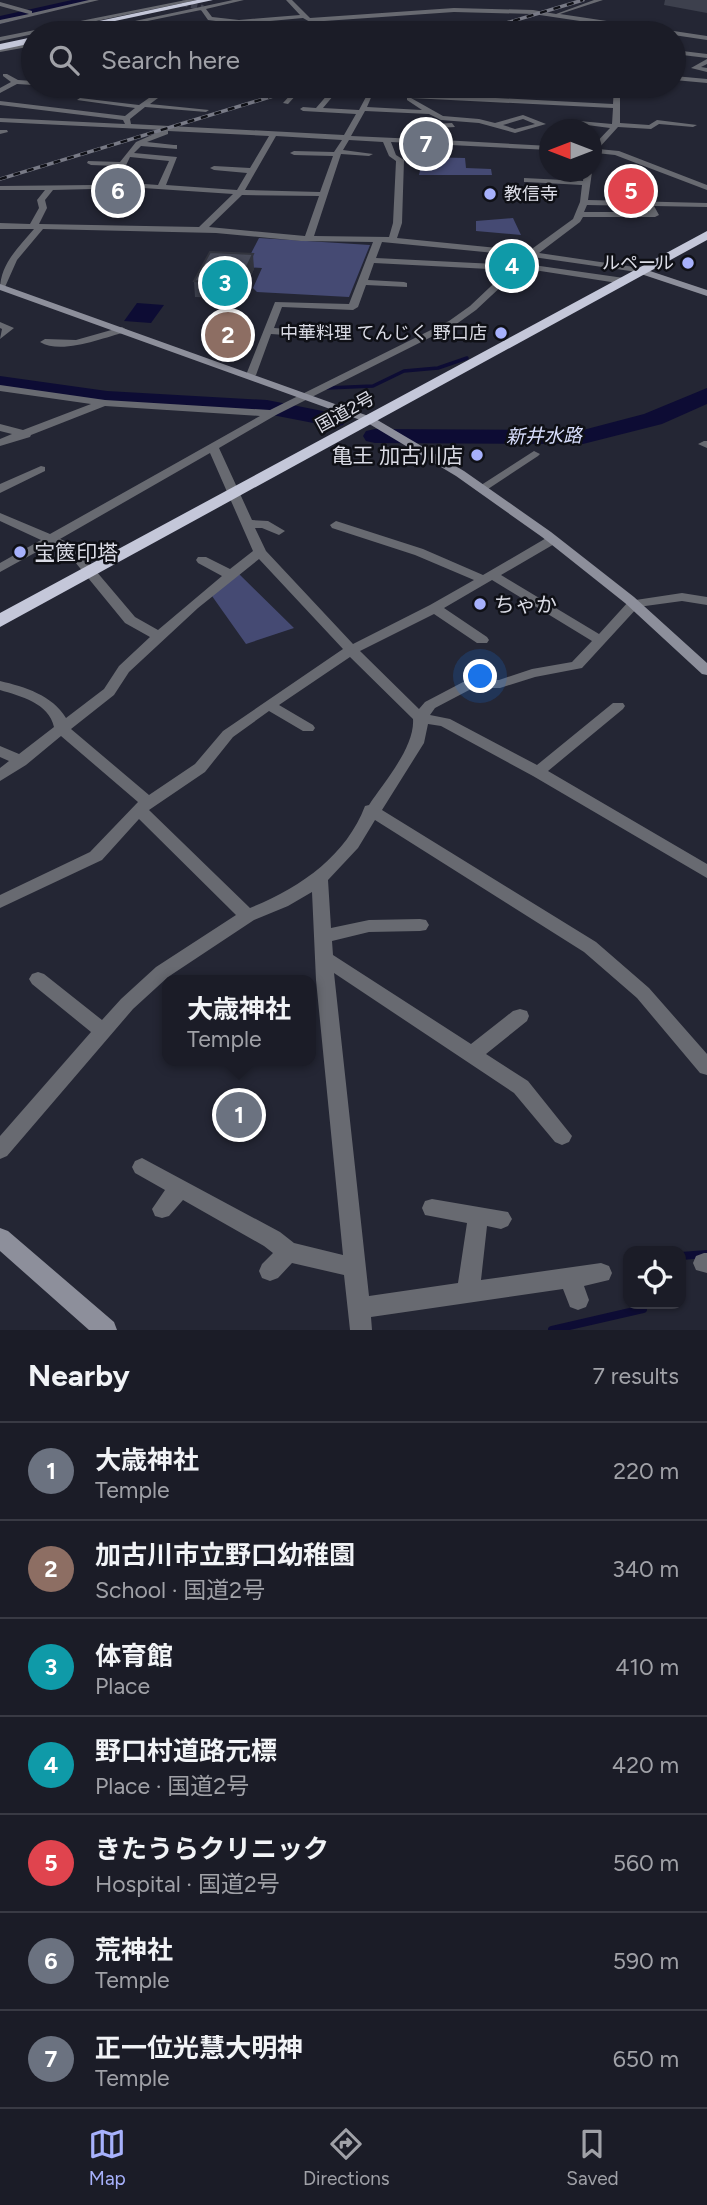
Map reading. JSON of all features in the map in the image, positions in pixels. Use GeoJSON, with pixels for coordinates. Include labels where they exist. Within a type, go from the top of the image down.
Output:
{"type":"FeatureCollection","features":[{"type":"Feature","properties":{"kind":"highway"},"geometry":{"type":"LineString","coordinates":[[114,21],[214,3]]}},
{"type":"Feature","properties":{"kind":"highway"},"geometry":{"type":"LineString","coordinates":[[125,21],[214,3]]}},
{"type":"Feature","properties":{"kind":"highway"},"geometry":{"type":"LineString","coordinates":[[0,45],[21,42]]}},
{"type":"Feature","properties":{"kind":"highway","name":"国道2号"},"geometry":{"type":"LineString","coordinates":[[0,621],[707,235]]}},
{"type":"Feature","properties":{"kind":"street"},"geometry":{"type":"LineString","coordinates":[[1,19],[82,0]]}},
{"type":"Feature","properties":{"kind":"street"},"geometry":{"type":"LineString","coordinates":[[1,19],[92,0]]}},
{"type":"Feature","properties":{"kind":"street"},"geometry":{"type":"LineString","coordinates":[[170,0],[181,2]]}},
{"type":"Feature","properties":{"kind":"street"},"geometry":{"type":"LineString","coordinates":[[101,21],[194,0]]}},
{"type":"Feature","properties":{"kind":"street"},"geometry":{"type":"LineString","coordinates":[[135,21],[214,3],[241,0]]}},
{"type":"Feature","properties":{"kind":"street"},"geometry":{"type":"LineString","coordinates":[[289,0],[308,21]]}},
{"type":"Feature","properties":{"kind":"street"},"geometry":{"type":"LineString","coordinates":[[453,11],[480,0]]}},
{"type":"Feature","properties":{"kind":"street"},"geometry":{"type":"LineString","coordinates":[[553,14],[600,0]]}},
{"type":"Feature","properties":{"kind":"street"},"geometry":{"type":"LineString","coordinates":[[214,3],[238,8]]}},
{"type":"Feature","properties":{"kind":"street"},"geometry":{"type":"LineString","coordinates":[[214,3],[210,19],[229,21]]}},
{"type":"Feature","properties":{"kind":"street"},"geometry":{"type":"LineString","coordinates":[[0,4],[30,12]]}},
{"type":"Feature","properties":{"kind":"street"},"geometry":{"type":"LineString","coordinates":[[256,21],[453,11],[553,14],[596,21]]}},
{"type":"Feature","properties":{"kind":"street"},"geometry":{"type":"LineString","coordinates":[[392,14],[398,21]]}},
{"type":"Feature","properties":{"kind":"street"},"geometry":{"type":"LineString","coordinates":[[686,35],[707,38]]}},
{"type":"Feature","properties":{"kind":"street"},"geometry":{"type":"LineString","coordinates":[[0,45],[21,40]]}},
{"type":"Feature","properties":{"kind":"street"},"geometry":{"type":"LineString","coordinates":[[686,53],[695,53],[707,60],[694,68],[707,71]]}},
{"type":"Feature","properties":{"kind":"street"},"geometry":{"type":"LineString","coordinates":[[686,57],[695,53]]}},
{"type":"Feature","properties":{"kind":"street"},"geometry":{"type":"LineString","coordinates":[[0,91],[11,78],[21,77]]}},
{"type":"Feature","properties":{"kind":"street"},"geometry":{"type":"LineString","coordinates":[[11,78],[21,80]]}},
{"type":"Feature","properties":{"kind":"street"},"geometry":{"type":"LineString","coordinates":[[686,79],[707,81]]}},
{"type":"Feature","properties":{"kind":"street"},"geometry":{"type":"LineString","coordinates":[[5,105],[18,95]]}},
{"type":"Feature","properties":{"kind":"street"},"geometry":{"type":"LineString","coordinates":[[91,98],[84,101],[139,108],[171,116]]}},
{"type":"Feature","properties":{"kind":"street"},"geometry":{"type":"LineString","coordinates":[[5,105],[70,109],[92,115],[126,117],[151,98]]}},
{"type":"Feature","properties":{"kind":"street"},"geometry":{"type":"LineString","coordinates":[[286,103],[291,98]]}},
{"type":"Feature","properties":{"kind":"street"},"geometry":{"type":"LineString","coordinates":[[318,110],[328,98]]}},
{"type":"Feature","properties":{"kind":"street"},"geometry":{"type":"LineString","coordinates":[[309,237],[337,153],[368,98]]}},
{"type":"Feature","properties":{"kind":"street"},"geometry":{"type":"LineString","coordinates":[[363,107],[401,98],[441,117],[479,121],[515,131],[542,124],[523,117],[496,125]]}},
{"type":"Feature","properties":{"kind":"street"},"geometry":{"type":"LineString","coordinates":[[493,98],[618,106]]}},
{"type":"Feature","properties":{"kind":"street"},"geometry":{"type":"LineString","coordinates":[[566,103],[567,98]]}},
{"type":"Feature","properties":{"kind":"street"},"geometry":{"type":"LineString","coordinates":[[602,140],[615,125],[618,98]]}},
{"type":"Feature","properties":{"kind":"street"},"geometry":{"type":"LineString","coordinates":[[39,108],[57,99]]}},
{"type":"Feature","properties":{"kind":"street"},"geometry":{"type":"LineString","coordinates":[[497,110],[498,100]]}},
{"type":"Feature","properties":{"kind":"street"},"geometry":{"type":"LineString","coordinates":[[139,108],[186,107],[206,110]]}},
{"type":"Feature","properties":{"kind":"street"},"geometry":{"type":"LineString","coordinates":[[303,109],[363,107],[431,112]]}},
{"type":"Feature","properties":{"kind":"street"},"geometry":{"type":"LineString","coordinates":[[678,125],[685,113]]}},
{"type":"Feature","properties":{"kind":"street"},"geometry":{"type":"LineString","coordinates":[[126,117],[130,127]]}},
{"type":"Feature","properties":{"kind":"street"},"geometry":{"type":"LineString","coordinates":[[479,121],[491,117]]}},
{"type":"Feature","properties":{"kind":"street"},"geometry":{"type":"LineString","coordinates":[[0,120],[539,147]]}},
{"type":"Feature","properties":{"kind":"street"},"geometry":{"type":"LineString","coordinates":[[14,121],[59,128]]}},
{"type":"Feature","properties":{"kind":"street"},"geometry":{"type":"LineString","coordinates":[[602,124],[650,127],[657,122],[693,125]]}},
{"type":"Feature","properties":{"kind":"street"},"geometry":{"type":"LineString","coordinates":[[421,141],[419,127],[470,124]]}},
{"type":"Feature","properties":{"kind":"street"},"geometry":{"type":"LineString","coordinates":[[97,134],[112,126]]}},
{"type":"Feature","properties":{"kind":"street"},"geometry":{"type":"LineString","coordinates":[[113,184],[120,164],[139,144],[146,138],[174,129]]}},
{"type":"Feature","properties":{"kind":"street"},"geometry":{"type":"LineString","coordinates":[[200,231],[240,192],[274,135]]}},
{"type":"Feature","properties":{"kind":"street"},"geometry":{"type":"LineString","coordinates":[[386,139],[393,156],[400,160],[397,170],[398,230],[392,240]]}},
{"type":"Feature","properties":{"kind":"street"},"geometry":{"type":"LineString","coordinates":[[139,144],[174,147]]}},
{"type":"Feature","properties":{"kind":"street"},"geometry":{"type":"LineString","coordinates":[[602,152],[616,153],[707,188]]}},
{"type":"Feature","properties":{"kind":"street"},"geometry":{"type":"LineString","coordinates":[[294,153],[369,154]]}},
{"type":"Feature","properties":{"kind":"street"},"geometry":{"type":"LineString","coordinates":[[130,155],[174,159],[161,187]]}},
{"type":"Feature","properties":{"kind":"street"},"geometry":{"type":"LineString","coordinates":[[91,163],[120,164]]}},
{"type":"Feature","properties":{"kind":"street"},"geometry":{"type":"LineString","coordinates":[[214,168],[254,171]]}},
{"type":"Feature","properties":{"kind":"street"},"geometry":{"type":"LineString","coordinates":[[0,568],[272,413],[452,323],[473,308],[516,267],[577,220],[581,214],[585,183],[527,180]]}},
{"type":"Feature","properties":{"kind":"street"},"geometry":{"type":"LineString","coordinates":[[0,188],[113,184],[263,194],[323,194]]}},
{"type":"Feature","properties":{"kind":"street"},"geometry":{"type":"LineString","coordinates":[[51,187],[41,200],[43,208],[36,227],[13,259],[0,287],[309,396],[370,420],[421,447],[552,540],[634,604],[707,671]]}},
{"type":"Feature","properties":{"kind":"street"},"geometry":{"type":"LineString","coordinates":[[259,205],[263,194]]}},
{"type":"Feature","properties":{"kind":"street"},"geometry":{"type":"LineString","coordinates":[[584,202],[707,205]]}},
{"type":"Feature","properties":{"kind":"street"},"geometry":{"type":"LineString","coordinates":[[581,214],[654,215],[649,204]]}},
{"type":"Feature","properties":{"kind":"street"},"geometry":{"type":"LineString","coordinates":[[3,238],[5,227],[36,227],[392,240],[485,248],[641,271],[707,293]]}},
{"type":"Feature","properties":{"kind":"street"},"geometry":{"type":"LineString","coordinates":[[485,248],[488,235]]}},
{"type":"Feature","properties":{"kind":"street"},"geometry":{"type":"LineString","coordinates":[[251,375],[278,304],[353,307],[379,239]]}},
{"type":"Feature","properties":{"kind":"street"},"geometry":{"type":"LineString","coordinates":[[373,260],[516,267],[624,281]]}},
{"type":"Feature","properties":{"kind":"street"},"geometry":{"type":"LineString","coordinates":[[364,282],[404,285]]}},
{"type":"Feature","properties":{"kind":"street"},"geometry":{"type":"LineString","coordinates":[[0,325],[9,328],[0,336]]}},
{"type":"Feature","properties":{"kind":"street"},"geometry":{"type":"LineString","coordinates":[[45,342],[58,347],[122,330]]}},
{"type":"Feature","properties":{"kind":"street"},"geometry":{"type":"LineString","coordinates":[[267,331],[329,335]]}},
{"type":"Feature","properties":{"kind":"street"},"geometry":{"type":"LineString","coordinates":[[0,388],[105,403],[272,413]]}},
{"type":"Feature","properties":{"kind":"street"},"geometry":{"type":"LineString","coordinates":[[0,443],[105,403]]}},
{"type":"Feature","properties":{"kind":"street"},"geometry":{"type":"LineString","coordinates":[[0,427],[26,435]]}},
{"type":"Feature","properties":{"kind":"street"},"geometry":{"type":"LineString","coordinates":[[0,1150],[103,1031],[162,972],[248,916],[282,902],[320,879],[352,844],[371,810],[417,743],[421,730],[419,718],[260,552],[214,447]]}},
{"type":"Feature","properties":{"kind":"street"},"geometry":{"type":"LineString","coordinates":[[481,489],[534,454]]}},
{"type":"Feature","properties":{"kind":"street"},"geometry":{"type":"LineString","coordinates":[[0,489],[41,469]]}},
{"type":"Feature","properties":{"kind":"street"},"geometry":{"type":"LineString","coordinates":[[0,517],[70,548],[130,620],[159,637]]}},
{"type":"Feature","properties":{"kind":"street"},"geometry":{"type":"LineString","coordinates":[[247,524],[271,526],[279,531]]}},
{"type":"Feature","properties":{"kind":"street"},"geometry":{"type":"LineString","coordinates":[[335,525],[353,527],[422,550],[487,576],[600,640]]}},
{"type":"Feature","properties":{"kind":"street"},"geometry":{"type":"LineString","coordinates":[[0,902],[96,856],[143,805],[200,768],[228,734],[351,650],[435,608],[552,540]]}},
{"type":"Feature","properties":{"kind":"street"},"geometry":{"type":"LineString","coordinates":[[0,776],[110,692],[124,669],[260,552]]}},
{"type":"Feature","properties":{"kind":"street"},"geometry":{"type":"LineString","coordinates":[[202,560],[231,575]]}},
{"type":"Feature","properties":{"kind":"street"},"geometry":{"type":"LineString","coordinates":[[419,718],[430,705],[470,684],[500,684],[532,673],[576,665],[634,604],[682,597],[707,601]]}},
{"type":"Feature","properties":{"kind":"street"},"geometry":{"type":"LineString","coordinates":[[435,608],[482,640]]}},
{"type":"Feature","properties":{"kind":"street"},"geometry":{"type":"LineString","coordinates":[[0,685],[22,692],[53,708],[62,729],[143,805],[248,916]]}},
{"type":"Feature","properties":{"kind":"street"},"geometry":{"type":"LineString","coordinates":[[270,705],[308,728]]}},
{"type":"Feature","properties":{"kind":"street"},"geometry":{"type":"LineString","coordinates":[[538,772],[592,736],[617,713]]}},
{"type":"Feature","properties":{"kind":"street"},"geometry":{"type":"LineString","coordinates":[[419,718],[445,722],[538,772],[707,872]]}},
{"type":"Feature","properties":{"kind":"street"},"geometry":{"type":"LineString","coordinates":[[0,751],[22,761]]}},
{"type":"Feature","properties":{"kind":"street"},"geometry":{"type":"LineString","coordinates":[[371,810],[597,953],[643,993],[707,1067]]}},
{"type":"Feature","properties":{"kind":"street"},"geometry":{"type":"LineString","coordinates":[[320,879],[324,958],[360,1319],[468,1293],[601,1273]]}},
{"type":"Feature","properties":{"kind":"street"},"geometry":{"type":"LineString","coordinates":[[323,936],[369,926],[420,925]]}},
{"type":"Feature","properties":{"kind":"street"},"geometry":{"type":"LineString","coordinates":[[324,958],[521,1087],[562,1136]]}},
{"type":"Feature","properties":{"kind":"street"},"geometry":{"type":"LineString","coordinates":[[38,979],[103,1031]]}},
{"type":"Feature","properties":{"kind":"street"},"geometry":{"type":"LineString","coordinates":[[471,1055],[520,1016]]}},
{"type":"Feature","properties":{"kind":"street"},"geometry":{"type":"LineString","coordinates":[[142,1167],[272,1239],[288,1252],[353,1267]]}},
{"type":"Feature","properties":{"kind":"street"},"geometry":{"type":"LineString","coordinates":[[162,1209],[181,1188]]}},
{"type":"Feature","properties":{"kind":"street"},"geometry":{"type":"LineString","coordinates":[[432,1208],[478,1218],[500,1219]]}},
{"type":"Feature","properties":{"kind":"street"},"geometry":{"type":"LineString","coordinates":[[468,1293],[478,1218]]}},
{"type":"Feature","properties":{"kind":"street"},"geometry":{"type":"LineString","coordinates":[[0,1238],[106,1330]]}},
{"type":"Feature","properties":{"kind":"street"},"geometry":{"type":"LineString","coordinates":[[270,1270],[288,1252]]}},
{"type":"Feature","properties":{"kind":"street"},"geometry":{"type":"LineString","coordinates":[[569,1278],[578,1300]]}},
{"type":"Feature","properties":{"kind":"shaded area"},"geometry":{"type":"Polygon","coordinates":[[[423,157],[465,158],[466,168],[491,169],[492,175],[419,175],[423,157]]]}},
{"type":"Feature","properties":{"kind":"shaded area"},"geometry":{"type":"Polygon","coordinates":[[[513,218],[521,235],[476,231],[476,221],[513,218]]]}},
{"type":"Feature","properties":{"kind":"shaded area"},"geometry":{"type":"Polygon","coordinates":[[[259,238],[370,245],[349,297],[257,292],[253,288],[262,268],[244,267],[259,238]]]}},
{"type":"Feature","properties":{"kind":"shaded area"},"geometry":{"type":"Polygon","coordinates":[[[137,303],[164,305],[151,323],[124,321],[137,303]]]}},
{"type":"Feature","properties":{"kind":"shaded area"},"geometry":{"type":"Polygon","coordinates":[[[238,573],[294,628],[246,644],[212,596],[238,573]]]}},
{"type":"Feature","properties":{"kind":"building"},"geometry":{"type":"Polygon","coordinates":[[[210,252],[253,254],[239,284],[194,281],[210,252]]]}},
{"type":"Feature","properties":{"kind":"waterway"},"geometry":{"type":"LineString","coordinates":[[0,20],[89,0]]}},
{"type":"Feature","properties":{"kind":"waterway"},"geometry":{"type":"LineString","coordinates":[[327,388],[373,386],[404,371],[438,368],[467,358]]}},
{"type":"Feature","properties":{"kind":"waterway","name":"新井水路"},"geometry":{"type":"LineString","coordinates":[[0,383],[107,398],[267,407],[334,420]]}},
{"type":"Feature","properties":{"kind":"waterway","name":"新井水路"},"geometry":{"type":"LineString","coordinates":[[375,436],[583,437],[653,419],[707,395]]}},
{"type":"Feature","properties":{"kind":"waterway"},"geometry":{"type":"LineString","coordinates":[[686,1256],[707,1254]]}},
{"type":"Feature","properties":{"kind":"waterway"},"geometry":{"type":"LineString","coordinates":[[552,1330],[643,1309]]}},
{"type":"Feature","properties":{"kind":"tunnel"},"geometry":{"type":"LineString","coordinates":[[182,3],[203,8]]}},
{"type":"Feature","properties":{"kind":"railway"},"geometry":{"type":"LineString","coordinates":[[513,21],[583,0]]}},
{"type":"Feature","properties":{"kind":"railway"},"geometry":{"type":"LineString","coordinates":[[0,179],[267,98]]}},
{"type":"Feature","properties":{"kind":"place","name":"正一位光慧大明神"},"geometry":{"type":"Point","coordinates":[426,144]}},
{"type":"Feature","properties":{"kind":"place","name":"荒神社"},"geometry":{"type":"Point","coordinates":[118,191]}},
{"type":"Feature","properties":{"kind":"place","name":"きたうらクリニック"},"geometry":{"type":"Point","coordinates":[631,191]}},
{"type":"Feature","properties":{"kind":"place","name":"教信寺"},"geometry":{"type":"Point","coordinates":[490,194]}},
{"type":"Feature","properties":{"kind":"place","name":"ルペール"},"geometry":{"type":"Point","coordinates":[688,263]}},
{"type":"Feature","properties":{"kind":"place","name":"野口村道路元標"},"geometry":{"type":"Point","coordinates":[512,266]}},
{"type":"Feature","properties":{"kind":"place","name":"体育館"},"geometry":{"type":"Point","coordinates":[225,283]}},
{"type":"Feature","properties":{"kind":"place","name":"中華料理 てんじく 野口店"},"geometry":{"type":"Point","coordinates":[501,333]}},
{"type":"Feature","properties":{"kind":"place","name":"加古川市立野口幼稚園"},"geometry":{"type":"Point","coordinates":[228,335]}},
{"type":"Feature","properties":{"kind":"place","name":"亀王 加古川店"},"geometry":{"type":"Point","coordinates":[477,455]}},
{"type":"Feature","properties":{"kind":"place","name":"宝篋印塔"},"geometry":{"type":"Point","coordinates":[20,552]}},
{"type":"Feature","properties":{"kind":"place","name":"ちゃか"},"geometry":{"type":"Point","coordinates":[480,604]}},
{"type":"Feature","properties":{"kind":"place","name":"大歳神社"},"geometry":{"type":"Point","coordinates":[239,1115]}}]}
